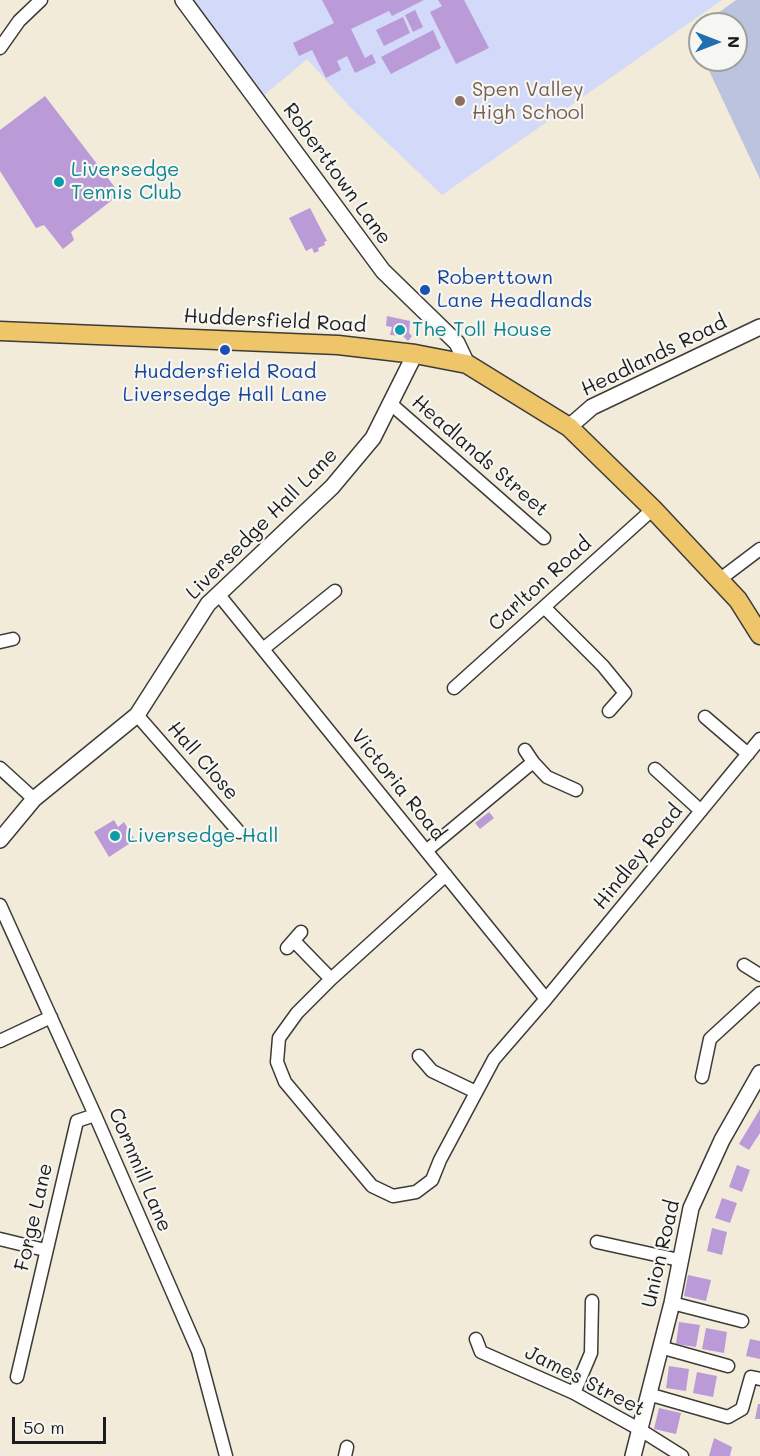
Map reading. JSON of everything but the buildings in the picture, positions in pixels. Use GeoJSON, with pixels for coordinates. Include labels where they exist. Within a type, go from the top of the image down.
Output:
{"type":"FeatureCollection","features":[{"type":"Feature","properties":{"kind":"main road","name":"Huddersfield Road"},"geometry":{"type":"LineString","coordinates":[[0,332],[338,345],[415,354],[467,364],[569,427],[652,509],[738,600],[760,635]]}},
{"type":"Feature","properties":{"kind":"street"},"geometry":{"type":"LineString","coordinates":[[0,48],[19,21],[41,0]]}},
{"type":"Feature","properties":{"kind":"street","name":"Roberttown Lane"},"geometry":{"type":"LineString","coordinates":[[183,0],[383,272],[457,343],[467,364]]}},
{"type":"Feature","properties":{"kind":"street","name":"Headlands Road"},"geometry":{"type":"LineString","coordinates":[[569,427],[592,406],[760,327]]}},
{"type":"Feature","properties":{"kind":"street","name":"Liversedge Hall Lane"},"geometry":{"type":"LineString","coordinates":[[0,840],[34,799],[137,715],[208,604],[332,487],[373,438],[415,354]]}},
{"type":"Feature","properties":{"kind":"street","name":"Headlands Street"},"geometry":{"type":"LineString","coordinates":[[391,404],[544,538]]}},
{"type":"Feature","properties":{"kind":"street","name":"Carlton Road"},"geometry":{"type":"LineString","coordinates":[[454,688],[652,509]]}},
{"type":"Feature","properties":{"kind":"street"},"geometry":{"type":"LineString","coordinates":[[719,580],[760,549]]}},
{"type":"Feature","properties":{"kind":"street"},"geometry":{"type":"LineString","coordinates":[[263,649],[335,591]]}},
{"type":"Feature","properties":{"kind":"street","name":"Victoria Road"},"geometry":{"type":"LineString","coordinates":[[219,595],[546,999]]}},
{"type":"Feature","properties":{"kind":"street"},"geometry":{"type":"LineString","coordinates":[[544,607],[603,666],[625,693],[609,711]]}},
{"type":"Feature","properties":{"kind":"street"},"geometry":{"type":"LineString","coordinates":[[0,642],[13,639]]}},
{"type":"Feature","properties":{"kind":"street","name":"Hall Close"},"geometry":{"type":"LineString","coordinates":[[137,715],[239,832]]}},
{"type":"Feature","properties":{"kind":"street"},"geometry":{"type":"LineString","coordinates":[[705,717],[748,754]]}},
{"type":"Feature","properties":{"kind":"street","name":"Hindley Road"},"geometry":{"type":"LineString","coordinates":[[447,875],[331,979],[297,1013],[279,1038],[277,1062],[285,1082],[372,1186],[393,1196],[416,1192],[432,1180],[440,1160],[494,1059],[760,739]]}},
{"type":"Feature","properties":{"kind":"street"},"geometry":{"type":"LineString","coordinates":[[525,750],[547,777],[576,790]]}},
{"type":"Feature","properties":{"kind":"street"},"geometry":{"type":"LineString","coordinates":[[426,851],[533,762]]}},
{"type":"Feature","properties":{"kind":"street"},"geometry":{"type":"LineString","coordinates":[[0,768],[34,799]]}},
{"type":"Feature","properties":{"kind":"street"},"geometry":{"type":"LineString","coordinates":[[655,770],[701,811]]}},
{"type":"Feature","properties":{"kind":"street","name":"Cornmill Lane"},"geometry":{"type":"LineString","coordinates":[[0,906],[95,1115],[198,1351],[226,1456]]}},
{"type":"Feature","properties":{"kind":"street"},"geometry":{"type":"LineString","coordinates":[[294,941],[331,979]]}},
{"type":"Feature","properties":{"kind":"street"},"geometry":{"type":"LineString","coordinates":[[744,965],[760,975]]}},
{"type":"Feature","properties":{"kind":"street"},"geometry":{"type":"LineString","coordinates":[[702,1077],[710,1039],[760,993]]}},
{"type":"Feature","properties":{"kind":"street"},"geometry":{"type":"LineString","coordinates":[[0,1041],[51,1017]]}},
{"type":"Feature","properties":{"kind":"street"},"geometry":{"type":"LineString","coordinates":[[419,1056],[432,1071],[476,1092]]}},
{"type":"Feature","properties":{"kind":"street","name":"Union Road"},"geometry":{"type":"LineString","coordinates":[[633,1456],[672,1303],[691,1208],[722,1140],[760,1073]]}},
{"type":"Feature","properties":{"kind":"street","name":"Forge Lane"},"geometry":{"type":"LineString","coordinates":[[17,1377],[77,1121],[95,1115]]}},
{"type":"Feature","properties":{"kind":"street"},"geometry":{"type":"LineString","coordinates":[[0,1239],[45,1250]]}},
{"type":"Feature","properties":{"kind":"street"},"geometry":{"type":"LineString","coordinates":[[597,1242],[679,1260]]}},
{"type":"Feature","properties":{"kind":"street"},"geometry":{"type":"LineString","coordinates":[[574,1393],[591,1353],[592,1301]]}},
{"type":"Feature","properties":{"kind":"street"},"geometry":{"type":"LineString","coordinates":[[672,1303],[742,1321]]}},
{"type":"Feature","properties":{"kind":"street","name":"James Street"},"geometry":{"type":"LineString","coordinates":[[476,1340],[481,1352],[574,1393],[682,1456]]}},
{"type":"Feature","properties":{"kind":"street"},"geometry":{"type":"LineString","coordinates":[[660,1347],[728,1366]]}},
{"type":"Feature","properties":{"kind":"street"},"geometry":{"type":"LineString","coordinates":[[648,1394],[728,1417],[742,1409],[751,1377],[760,1379]]}},
{"type":"Feature","properties":{"kind":"shaded area","name":"Spen Valley High School"},"geometry":{"type":"Polygon","coordinates":[[[193,0],[722,0],[705,12],[688,12],[688,24],[442,195],[349,106],[307,59],[263,96],[193,0]]]}},
{"type":"Feature","properties":{"kind":"shaded area"},"geometry":{"type":"Polygon","coordinates":[[[736,0],[760,0],[760,179],[710,72],[748,72],[748,12],[720,12],[736,0]]]}},
{"type":"Feature","properties":{"kind":"place","name":"Spen Valley High School"},"geometry":{"type":"Point","coordinates":[460,101]}},
{"type":"Feature","properties":{"kind":"place","name":"Liversedge Tennis Club"},"geometry":{"type":"Point","coordinates":[59,182]}},
{"type":"Feature","properties":{"kind":"place","name":"Roberttown Lane Headlands"},"geometry":{"type":"Point","coordinates":[425,290]}},
{"type":"Feature","properties":{"kind":"place","name":"The Toll House"},"geometry":{"type":"Point","coordinates":[400,330]}},
{"type":"Feature","properties":{"kind":"place","name":"Huddersfield Road Liversedge Hall Lane"},"geometry":{"type":"Point","coordinates":[225,350]}},
{"type":"Feature","properties":{"kind":"place","name":"Liversedge Hall"},"geometry":{"type":"Point","coordinates":[115,836]}}]}
